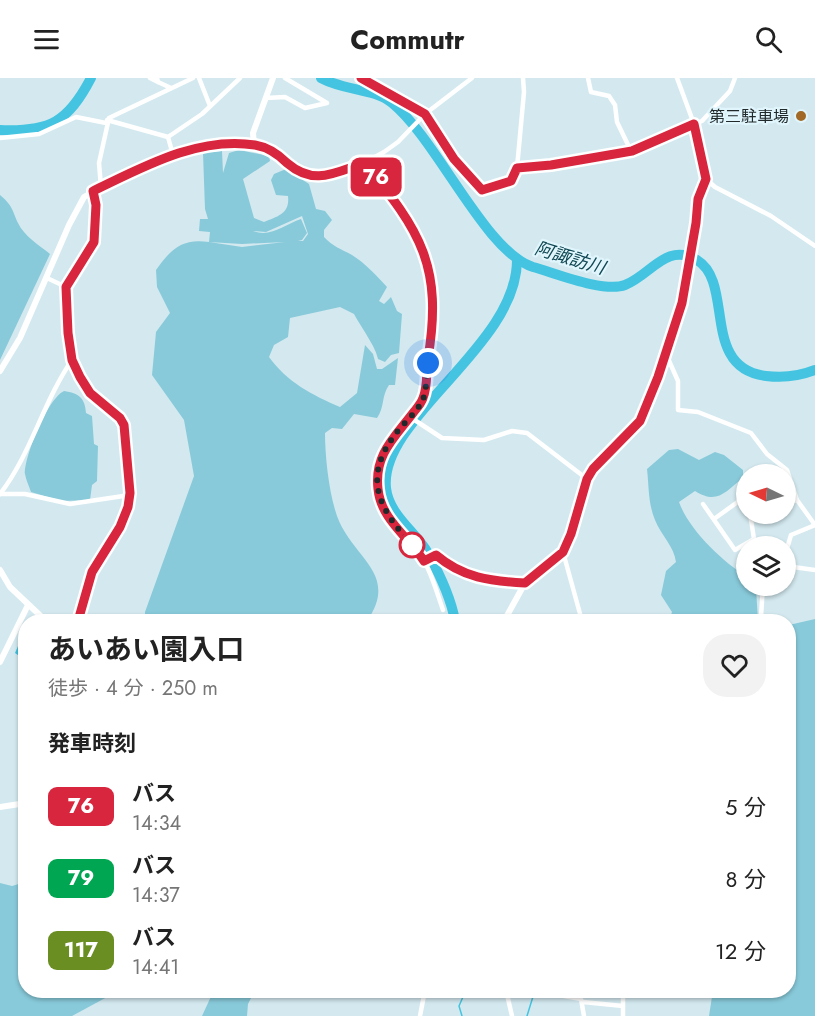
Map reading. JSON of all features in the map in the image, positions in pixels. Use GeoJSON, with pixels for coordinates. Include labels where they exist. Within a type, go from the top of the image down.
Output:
{"type":"FeatureCollection","features":[{"type":"Feature","properties":{"kind":"street"},"geometry":{"type":"LineString","coordinates":[[150,78],[171,88]]}},
{"type":"Feature","properties":{"kind":"street"},"geometry":{"type":"LineString","coordinates":[[106,122],[183,80],[193,78]]}},
{"type":"Feature","properties":{"kind":"street"},"geometry":{"type":"LineString","coordinates":[[199,78],[210,106]]}},
{"type":"Feature","properties":{"kind":"street"},"geometry":{"type":"LineString","coordinates":[[0,138],[39,134],[76,117],[168,136],[202,114],[240,78]]}},
{"type":"Feature","properties":{"kind":"street"},"geometry":{"type":"LineString","coordinates":[[253,145],[253,133],[273,78]]}},
{"type":"Feature","properties":{"kind":"street"},"geometry":{"type":"LineString","coordinates":[[266,98],[285,97],[305,108],[327,103],[285,78]]}},
{"type":"Feature","properties":{"kind":"street"},"geometry":{"type":"LineString","coordinates":[[361,78],[424,115],[454,159],[482,190],[511,181],[517,168],[524,92],[523,78]]}},
{"type":"Feature","properties":{"kind":"street"},"geometry":{"type":"LineString","coordinates":[[0,371],[20,338],[76,210],[84,197],[93,191],[173,155],[196,148],[253,145],[264,147],[298,172],[309,176],[330,175],[364,163],[398,142],[424,115],[472,78]]}},
{"type":"Feature","properties":{"kind":"street"},"geometry":{"type":"LineString","coordinates":[[588,78],[591,92],[609,96],[615,105],[617,122],[632,151]]}},
{"type":"Feature","properties":{"kind":"street"},"geometry":{"type":"LineString","coordinates":[[508,614],[525,583],[563,552],[571,534],[587,479],[593,469],[640,421],[675,329],[692,249],[698,199],[706,179],[694,124],[676,78]]}},
{"type":"Feature","properties":{"kind":"street"},"geometry":{"type":"LineString","coordinates":[[517,168],[551,165],[632,151],[702,121],[730,91],[735,78]]}},
{"type":"Feature","properties":{"kind":"street"},"geometry":{"type":"LineString","coordinates":[[101,187],[99,163],[106,139],[106,122]]}},
{"type":"Feature","properties":{"kind":"street"},"geometry":{"type":"LineString","coordinates":[[168,136],[173,155]]}},
{"type":"Feature","properties":{"kind":"street"},"geometry":{"type":"LineString","coordinates":[[364,163],[410,222],[420,241],[432,278],[433,331],[423,399],[411,418],[395,434],[380,458],[378,490],[389,519],[425,560],[443,610]]}},
{"type":"Feature","properties":{"kind":"street"},"geometry":{"type":"LineString","coordinates":[[706,179],[715,187],[771,216],[815,246]]}},
{"type":"Feature","properties":{"kind":"street"},"geometry":{"type":"LineString","coordinates":[[80,614],[92,572],[124,521],[130,495],[124,425],[120,418],[90,393],[72,360],[66,287],[94,242],[96,205],[93,191]]}},
{"type":"Feature","properties":{"kind":"street"},"geometry":{"type":"LineString","coordinates":[[47,278],[66,287]]}},
{"type":"Feature","properties":{"kind":"street"},"geometry":{"type":"LineString","coordinates":[[666,354],[678,381],[678,410],[698,412],[751,433],[766,454],[787,470],[797,500],[815,525],[791,536]]}},
{"type":"Feature","properties":{"kind":"street"},"geometry":{"type":"LineString","coordinates":[[0,494],[18,468],[60,378],[72,360]]}},
{"type":"Feature","properties":{"kind":"street"},"geometry":{"type":"LineString","coordinates":[[411,418],[442,438],[484,440],[512,431],[527,433],[587,479]]}},
{"type":"Feature","properties":{"kind":"street"},"geometry":{"type":"LineString","coordinates":[[0,494],[25,494],[70,504],[130,495]]}},
{"type":"Feature","properties":{"kind":"street"},"geometry":{"type":"LineString","coordinates":[[714,519],[736,503]]}},
{"type":"Feature","properties":{"kind":"street"},"geometry":{"type":"LineString","coordinates":[[704,504],[735,550],[753,538],[751,524]]}},
{"type":"Feature","properties":{"kind":"street"},"geometry":{"type":"LineString","coordinates":[[563,552],[580,614]]}},
{"type":"Feature","properties":{"kind":"street"},"geometry":{"type":"LineString","coordinates":[[425,560],[435,556],[478,579],[525,583]]}},
{"type":"Feature","properties":{"kind":"street"},"geometry":{"type":"LineString","coordinates":[[796,567],[815,570]]}},
{"type":"Feature","properties":{"kind":"street"},"geometry":{"type":"LineString","coordinates":[[0,570],[10,587],[38,614]]}},
{"type":"Feature","properties":{"kind":"street"},"geometry":{"type":"LineString","coordinates":[[761,614],[762,596]]}},
{"type":"Feature","properties":{"kind":"street"},"geometry":{"type":"LineString","coordinates":[[24,614],[28,605]]}},
{"type":"Feature","properties":{"kind":"street"},"geometry":{"type":"LineString","coordinates":[[0,662],[18,625]]}},
{"type":"Feature","properties":{"kind":"street"},"geometry":{"type":"LineString","coordinates":[[0,807],[18,804]]}},
{"type":"Feature","properties":{"kind":"street"},"geometry":{"type":"LineString","coordinates":[[420,1016],[423,998]]}},
{"type":"Feature","properties":{"kind":"street"},"geometry":{"type":"LineString","coordinates":[[508,998],[512,1016]]}},
{"type":"Feature","properties":{"kind":"street"},"geometry":{"type":"LineString","coordinates":[[570,998],[582,1002],[622,1006]]}},
{"type":"Feature","properties":{"kind":"street"},"geometry":{"type":"LineString","coordinates":[[622,998],[623,1016]]}},
{"type":"Feature","properties":{"kind":"street"},"geometry":{"type":"LineString","coordinates":[[582,1002],[584,1016]]}},
{"type":"Feature","properties":{"kind":"shaded area"},"geometry":{"type":"Polygon","coordinates":[[[239,150],[269,156],[270,161],[243,179],[254,218],[264,222],[282,214],[287,207],[288,196],[276,195],[271,180],[274,174],[286,169],[309,184],[316,209],[325,211],[332,220],[324,230],[324,237],[333,245],[357,258],[375,274],[387,287],[379,301],[384,304],[391,297],[397,311],[402,314],[399,353],[391,355],[385,362],[378,359],[354,314],[340,307],[290,318],[288,337],[274,345],[269,357],[284,374],[301,387],[340,407],[357,393],[365,345],[373,354],[377,369],[382,369],[398,358],[395,385],[389,385],[377,418],[354,414],[342,429],[332,428],[325,433],[328,475],[337,516],[344,531],[376,578],[378,590],[376,604],[371,614],[145,614],[194,476],[184,420],[152,375],[156,332],[170,313],[157,287],[156,270],[178,247],[191,242],[209,242],[210,232],[199,231],[200,219],[208,219],[205,209],[203,153],[222,151],[223,173],[229,153],[239,150]],[[302,216],[266,232],[253,231],[260,233],[272,232],[301,219],[307,233],[302,240],[298,241],[303,241],[308,234],[302,216]],[[209,242],[242,247],[285,242],[242,244],[209,242]]]}},
{"type":"Feature","properties":{"kind":"shaded area"},"geometry":{"type":"Polygon","coordinates":[[[0,195],[10,205],[24,232],[50,254],[0,360],[0,195]]]}},
{"type":"Feature","properties":{"kind":"shaded area"},"geometry":{"type":"Polygon","coordinates":[[[64,391],[80,397],[86,413],[92,416],[94,444],[98,446],[97,481],[92,485],[90,500],[62,501],[31,492],[25,476],[28,455],[38,430],[57,396],[64,391]]]}},
{"type":"Feature","properties":{"kind":"shaded area"},"geometry":{"type":"Polygon","coordinates":[[[678,449],[699,460],[715,452],[724,455],[736,464],[736,484],[726,492],[709,497],[695,491],[679,502],[698,534],[736,569],[736,596],[756,596],[758,614],[671,614],[661,595],[666,571],[676,562],[673,551],[653,514],[647,469],[669,450],[678,449]]]}},
{"type":"Feature","properties":{"kind":"shaded area"},"geometry":{"type":"Polygon","coordinates":[[[815,619],[815,1016],[709,1016],[712,998],[796,998],[796,623],[815,619]]]}},
{"type":"Feature","properties":{"kind":"shaded area"},"geometry":{"type":"Polygon","coordinates":[[[0,883],[12,886],[18,884],[18,998],[105,998],[72,1016],[0,1016],[0,883]]]}},
{"type":"Feature","properties":{"kind":"shaded area"},"geometry":{"type":"Polygon","coordinates":[[[210,998],[251,998],[247,1016],[202,1016],[210,998]]]}},
{"type":"Feature","properties":{"kind":"waterway"},"geometry":{"type":"LineString","coordinates":[[0,130],[32,129],[56,121],[74,105],[91,78]]}},
{"type":"Feature","properties":{"kind":"waterway","name":"阿諏訪川"},"geometry":{"type":"LineString","coordinates":[[321,78],[377,95],[392,103],[426,142],[479,218],[515,257],[533,267],[566,277],[616,287],[634,280],[667,257],[686,255],[697,260],[708,271],[715,287],[725,342],[733,358],[746,370],[778,377],[815,370]]}},
{"type":"Feature","properties":{"kind":"waterway"},"geometry":{"type":"LineString","coordinates":[[453,614],[444,586],[428,553],[397,515],[388,498],[386,488],[390,462],[404,435],[496,322],[511,291],[517,259]]}},
{"type":"Feature","properties":{"kind":"waterway"},"geometry":{"type":"LineString","coordinates":[[462,998],[459,1006],[462,1016]]}},
{"type":"Feature","properties":{"kind":"waterway"},"geometry":{"type":"LineString","coordinates":[[527,1016],[533,998]]}},
{"type":"Feature","properties":{"kind":"bus line","name":"76"},"geometry":{"type":"LineString","coordinates":[[80,614],[92,572],[124,521],[130,493],[124,425],[120,418],[90,393],[72,360],[66,287],[70,278],[91,252],[94,242],[96,205],[93,191],[173,155],[216,145],[254,145],[264,147],[282,158],[298,172],[318,177],[364,163],[410,222],[420,241],[432,278],[433,331],[423,399],[386,447],[380,458],[377,475],[379,498],[384,511],[424,561],[436,555],[461,572],[478,579],[525,583],[563,552],[571,534],[587,479],[593,469],[640,421],[675,329],[693,247],[698,199],[706,179],[694,124],[632,151],[600,158],[517,168],[511,181],[482,190],[454,159],[425,114],[361,78]]}},
{"type":"Feature","properties":{"kind":"place","name":"第三駐車場"},"geometry":{"type":"Point","coordinates":[801,116]}},
{"type":"Feature","properties":{"kind":"route"},"geometry":{"type":"LineString","coordinates":[[412,545],[416,549],[384,511],[379,498],[377,475],[380,458],[386,447],[423,399],[428,363]]}}]}
